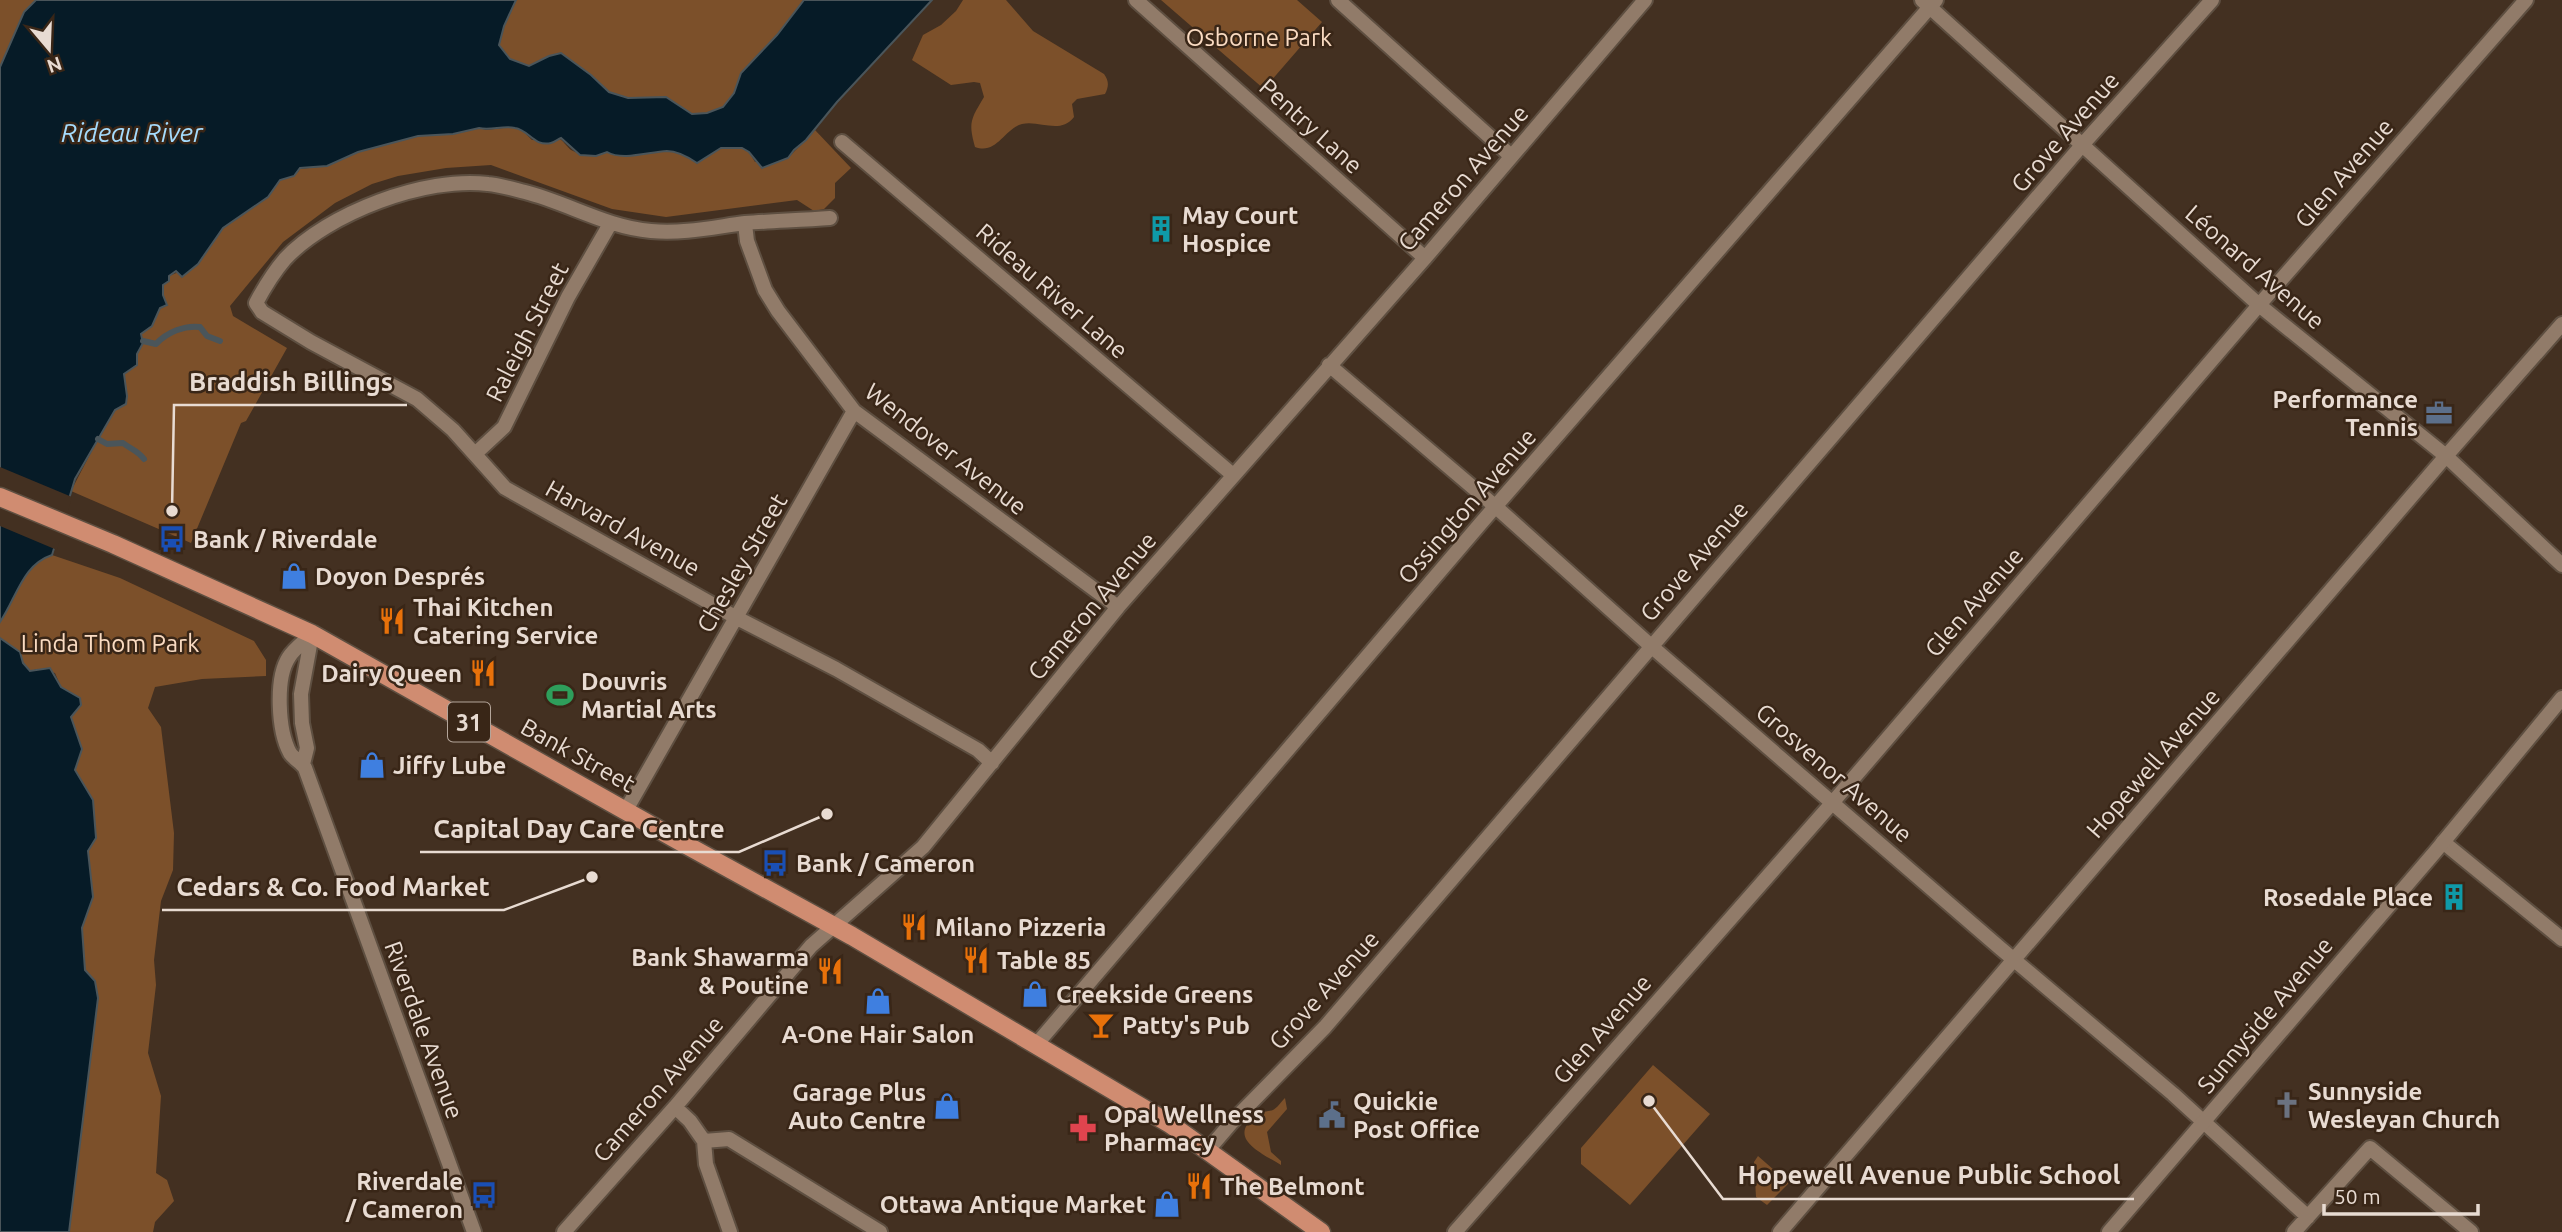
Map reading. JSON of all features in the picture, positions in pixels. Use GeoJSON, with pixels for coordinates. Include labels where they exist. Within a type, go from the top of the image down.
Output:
{"type":"FeatureCollection","features":[{"type":"Feature","properties":{"kind":"main road","name":"Bank Street"},"geometry":{"type":"LineString","coordinates":[[0,497],[113,544],[312,634],[833,925],[1170,1124],[1321,1232]]}},
{"type":"Feature","properties":{"kind":"street","name":"Pentry Lane"},"geometry":{"type":"LineString","coordinates":[[1136,0],[1425,258]]}},
{"type":"Feature","properties":{"kind":"street"},"geometry":{"type":"LineString","coordinates":[[1338,0],[1511,156]]}},
{"type":"Feature","properties":{"kind":"street","name":"Grove Avenue"},"geometry":{"type":"LineString","coordinates":[[1208,1150],[1325,1027],[2083,144],[2213,0]]}},
{"type":"Feature","properties":{"kind":"street","name":"Glen Avenue"},"geometry":{"type":"LineString","coordinates":[[1455,1232],[1833,802],[2259,305],[2526,0]]}},
{"type":"Feature","properties":{"kind":"street","name":"Cameron Avenue"},"geometry":{"type":"LineString","coordinates":[[564,1232],[675,1107],[811,946],[923,846],[1118,607],[1425,258],[1639,2]]}},
{"type":"Feature","properties":{"kind":"street","name":"Léonard Avenue"},"geometry":{"type":"LineString","coordinates":[[1930,2],[2259,305],[2446,456],[2562,565]]}},
{"type":"Feature","properties":{"kind":"street","name":"Ossington Avenue"},"geometry":{"type":"LineString","coordinates":[[1035,1046],[1930,2]]}},
{"type":"Feature","properties":{"kind":"street","name":"Rideau River Lane"},"geometry":{"type":"LineString","coordinates":[[842,142],[1233,475]]}},
{"type":"Feature","properties":{"kind":"street","name":"Harvard Avenue"},"geometry":{"type":"LineString","coordinates":[[610,224],[527,193],[488,184],[449,184],[369,206],[312,236],[286,258],[268,281],[256,303],[262,312],[311,342],[417,399],[453,430],[505,488],[737,618],[848,676],[978,750],[992,763]]}},
{"type":"Feature","properties":{"kind":"street"},"geometry":{"type":"LineString","coordinates":[[610,224],[673,233],[745,223],[830,218]]}},
{"type":"Feature","properties":{"kind":"street","name":"Wendover Avenue"},"geometry":{"type":"LineString","coordinates":[[745,223],[747,241],[765,290],[782,317],[854,411],[1118,607]]}},
{"type":"Feature","properties":{"kind":"street","name":"Raleigh Street"},"geometry":{"type":"LineString","coordinates":[[475,454],[504,427],[568,297],[610,224]]}},
{"type":"Feature","properties":{"kind":"street","name":"Hopewell Avenue"},"geometry":{"type":"LineString","coordinates":[[1780,1232],[2562,324]]}},
{"type":"Feature","properties":{"kind":"street","name":"Grosvenor Avenue"},"geometry":{"type":"LineString","coordinates":[[1329,365],[2205,1122],[2308,1217]]}},
{"type":"Feature","properties":{"kind":"street","name":"Chesley Street"},"geometry":{"type":"LineString","coordinates":[[626,810],[854,411]]}},
{"type":"Feature","properties":{"kind":"street","name":"Riverdale Avenue"},"geometry":{"type":"LineString","coordinates":[[312,634],[289,656],[282,681],[282,733],[291,755],[303,764],[474,1232]]}},
{"type":"Feature","properties":{"kind":"street","name":"Riverdale Avenue"},"geometry":{"type":"LineString","coordinates":[[303,764],[307,748],[302,723],[301,694],[312,634]]}},
{"type":"Feature","properties":{"kind":"street","name":"Sunnyside Avenue"},"geometry":{"type":"LineString","coordinates":[[2109,1232],[2443,842],[2562,698]]}},
{"type":"Feature","properties":{"kind":"street"},"geometry":{"type":"LineString","coordinates":[[2443,842],[2562,939]]}},
{"type":"Feature","properties":{"kind":"street"},"geometry":{"type":"LineString","coordinates":[[675,1107],[690,1121],[704,1141],[706,1164],[730,1232]]}},
{"type":"Feature","properties":{"kind":"street"},"geometry":{"type":"LineString","coordinates":[[704,1141],[729,1139],[880,1232]]}},
{"type":"Feature","properties":{"kind":"street"},"geometry":{"type":"LineString","coordinates":[[2294,1232],[2370,1147],[2471,1232]]}},
{"type":"Feature","properties":{"kind":"green space"},"geometry":{"type":"Polygon","coordinates":[[[0,0],[36,0],[24,12],[0,67],[0,0]]]}},
{"type":"Feature","properties":{"kind":"green space"},"geometry":{"type":"Polygon","coordinates":[[[516,0],[804,0],[777,35],[741,73],[734,93],[723,107],[707,113],[692,114],[666,97],[628,98],[609,92],[561,53],[529,66],[510,59],[499,45],[516,0]]]}},
{"type":"Feature","properties":{"kind":"green space"},"geometry":{"type":"Polygon","coordinates":[[[963,0],[1006,0],[1033,31],[1104,74],[1108,84],[1105,94],[1077,99],[1072,104],[1074,117],[1062,125],[1022,124],[995,145],[983,149],[975,147],[971,126],[984,97],[980,83],[951,85],[912,60],[923,35],[941,25],[963,0]]]}},
{"type":"Feature","properties":{"kind":"green space","name":"Osborne Park"},"geometry":{"type":"Polygon","coordinates":[[[1161,0],[1297,0],[1322,22],[1264,89],[1161,0]]]}},
{"type":"Feature","properties":{"kind":"green space"},"geometry":{"type":"Polygon","coordinates":[[[513,127],[522,130],[532,140],[555,141],[558,138],[571,150],[579,153],[607,152],[628,156],[671,151],[697,163],[721,148],[742,148],[749,152],[755,162],[788,158],[815,130],[851,168],[835,183],[835,198],[824,209],[814,211],[797,200],[666,217],[612,209],[491,165],[446,168],[398,176],[372,184],[335,203],[283,242],[230,306],[233,316],[287,348],[246,421],[241,423],[191,543],[71,491],[100,435],[127,396],[124,374],[137,365],[137,354],[143,343],[141,334],[152,325],[164,300],[163,285],[169,276],[198,264],[223,228],[268,197],[280,180],[300,169],[327,166],[358,152],[418,136],[453,134],[479,128],[486,130],[513,127]]]}},
{"type":"Feature","properties":{"kind":"green space","name":"Linda Thom Park"},"geometry":{"type":"Polygon","coordinates":[[[52,555],[120,578],[254,641],[266,660],[266,676],[202,679],[155,687],[148,708],[161,727],[174,833],[173,870],[161,901],[154,960],[156,985],[148,1053],[161,1096],[156,1173],[167,1180],[174,1201],[155,1222],[153,1232],[69,1232],[98,998],[95,981],[85,970],[82,928],[93,897],[88,851],[96,838],[93,800],[75,770],[82,749],[71,717],[81,705],[80,699],[61,687],[55,673],[38,669],[30,671],[23,663],[20,652],[0,638],[0,622],[26,572],[39,559],[52,555]]]}},
{"type":"Feature","properties":{"kind":"green space"},"geometry":{"type":"Polygon","coordinates":[[[1653,1065],[1710,1114],[1630,1205],[1581,1164],[1581,1148],[1653,1065]]]}},
{"type":"Feature","properties":{"kind":"green space"},"geometry":{"type":"Polygon","coordinates":[[[1285,1098],[1287,1109],[1267,1132],[1271,1152],[1281,1161],[1281,1165],[1250,1144],[1245,1131],[1248,1123],[1257,1115],[1273,1110],[1285,1098]]]}},
{"type":"Feature","properties":{"kind":"green space"},"geometry":{"type":"Polygon","coordinates":[[[1758,1156],[1789,1183],[1767,1205],[1756,1197],[1754,1162],[1758,1156]]]}},
{"type":"Feature","properties":{"kind":"water","name":"Rideau River"},"geometry":{"type":"Polygon","coordinates":[[[36,0],[516,0],[499,45],[510,59],[529,66],[561,53],[609,92],[628,98],[666,97],[692,114],[707,113],[723,107],[734,93],[741,73],[777,35],[804,0],[932,0],[788,158],[762,168],[749,152],[742,148],[721,148],[697,163],[671,151],[628,156],[607,152],[596,156],[580,155],[561,138],[551,143],[540,143],[520,129],[506,127],[418,136],[358,152],[327,166],[300,168],[294,176],[280,180],[268,197],[223,228],[198,264],[182,277],[176,271],[163,285],[167,305],[160,308],[152,326],[141,334],[143,343],[137,354],[137,365],[124,374],[126,404],[115,410],[75,479],[52,555],[34,566],[27,574],[0,622],[0,67],[24,12],[36,0]]]}},
{"type":"Feature","properties":{"kind":"water"},"geometry":{"type":"Polygon","coordinates":[[[0,638],[20,652],[23,663],[30,671],[50,668],[61,687],[80,698],[81,705],[71,717],[82,749],[75,770],[93,800],[96,838],[88,851],[93,897],[82,928],[85,970],[95,981],[98,998],[69,1232],[0,1232],[0,638]]]}},
{"type":"Feature","properties":{"kind":"pier"},"geometry":{"type":"Polygon","coordinates":[[[0,467],[72,497],[57,550],[0,526],[0,467]]]}},
{"type":"Feature","properties":{"kind":"waterway"},"geometry":{"type":"LineString","coordinates":[[143,341],[156,344],[182,328],[194,327],[200,327],[207,336],[220,341]]}},
{"type":"Feature","properties":{"kind":"waterway"},"geometry":{"type":"LineString","coordinates":[[98,439],[107,444],[123,443],[144,459]]}},
{"type":"Feature","properties":{"kind":"place","name":"May Court Hospice"},"geometry":{"type":"Point","coordinates":[1161,229]}},
{"type":"Feature","properties":{"kind":"place","name":"Performance Tennis"},"geometry":{"type":"Point","coordinates":[2439,413]}},
{"type":"Feature","properties":{"kind":"place","name":"Braddish Billings"},"geometry":{"type":"Point","coordinates":[172,511]}},
{"type":"Feature","properties":{"kind":"place","name":"Bank / Riverdale"},"geometry":{"type":"Point","coordinates":[172,539]}},
{"type":"Feature","properties":{"kind":"place","name":"Doyon Després"},"geometry":{"type":"Point","coordinates":[294,576]}},
{"type":"Feature","properties":{"kind":"place","name":"Thai Kitchen Catering Service"},"geometry":{"type":"Point","coordinates":[392,621]}},
{"type":"Feature","properties":{"kind":"place","name":"Dairy Queen"},"geometry":{"type":"Point","coordinates":[483,673]}},
{"type":"Feature","properties":{"kind":"place","name":"Douvris Martial Arts"},"geometry":{"type":"Point","coordinates":[560,695]}},
{"type":"Feature","properties":{"kind":"place","name":"Jiffy Lube"},"geometry":{"type":"Point","coordinates":[372,765]}},
{"type":"Feature","properties":{"kind":"place","name":"Capital Day Care Centre"},"geometry":{"type":"Point","coordinates":[827,814]}},
{"type":"Feature","properties":{"kind":"place","name":"Bank / Cameron"},"geometry":{"type":"Point","coordinates":[775,863]}},
{"type":"Feature","properties":{"kind":"place","name":"Cedars & Co. Food Market"},"geometry":{"type":"Point","coordinates":[592,877]}},
{"type":"Feature","properties":{"kind":"place","name":"Rosedale Place"},"geometry":{"type":"Point","coordinates":[2454,897]}},
{"type":"Feature","properties":{"kind":"place","name":"Milano Pizzeria"},"geometry":{"type":"Point","coordinates":[914,927]}},
{"type":"Feature","properties":{"kind":"place","name":"Table 85"},"geometry":{"type":"Point","coordinates":[976,960]}},
{"type":"Feature","properties":{"kind":"place","name":"Bank Shawarma & Poutine"},"geometry":{"type":"Point","coordinates":[830,971]}},
{"type":"Feature","properties":{"kind":"place","name":"Creekside Greens"},"geometry":{"type":"Point","coordinates":[1035,994]}},
{"type":"Feature","properties":{"kind":"place","name":"A-One Hair Salon"},"geometry":{"type":"Point","coordinates":[878,1001]}},
{"type":"Feature","properties":{"kind":"place","name":"Patty's Pub"},"geometry":{"type":"Point","coordinates":[1101,1025]}},
{"type":"Feature","properties":{"kind":"place","name":"Hopewell Avenue Public School"},"geometry":{"type":"Point","coordinates":[1649,1101]}},
{"type":"Feature","properties":{"kind":"place","name":"Sunnyside Wesleyan Church"},"geometry":{"type":"Point","coordinates":[2287,1105]}},
{"type":"Feature","properties":{"kind":"place","name":"Garage Plus Auto Centre"},"geometry":{"type":"Point","coordinates":[947,1106]}},
{"type":"Feature","properties":{"kind":"place","name":"Quickie Post Office"},"geometry":{"type":"Point","coordinates":[1332,1115]}},
{"type":"Feature","properties":{"kind":"place","name":"Opal Wellness Pharmacy"},"geometry":{"type":"Point","coordinates":[1083,1128]}},
{"type":"Feature","properties":{"kind":"place","name":"The Belmont"},"geometry":{"type":"Point","coordinates":[1199,1186]}},
{"type":"Feature","properties":{"kind":"place","name":"Riverdale / Cameron"},"geometry":{"type":"Point","coordinates":[484,1195]}},
{"type":"Feature","properties":{"kind":"place","name":"Ottawa Antique Market"},"geometry":{"type":"Point","coordinates":[1167,1204]}}]}
